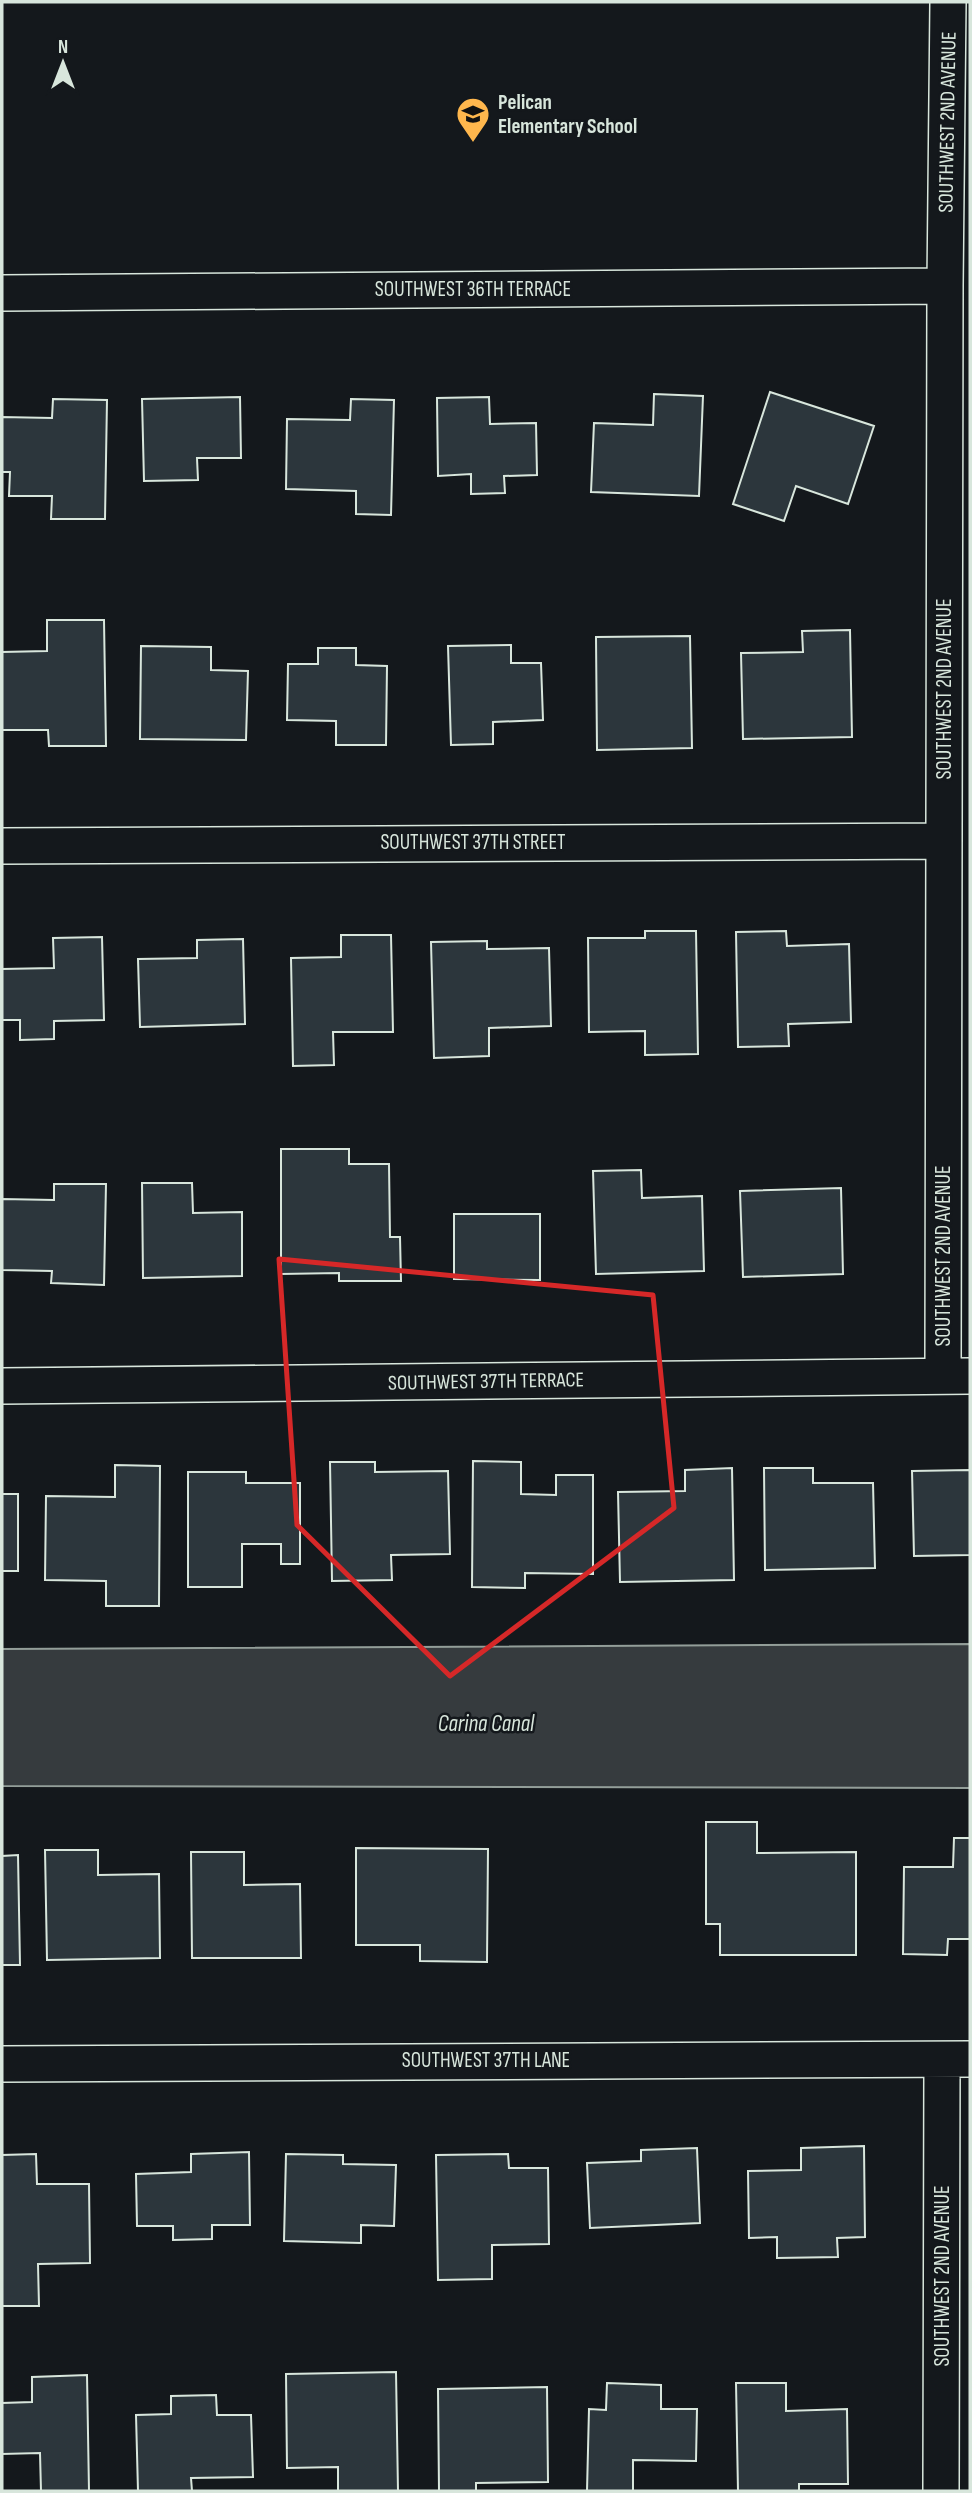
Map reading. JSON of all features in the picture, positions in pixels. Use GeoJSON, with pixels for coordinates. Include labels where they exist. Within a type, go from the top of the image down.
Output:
{"type":"FeatureCollection","features":[{"type":"Feature","properties":{"kind":"street","name":"SOUTHWEST 2ND AVENUE"},"geometry":{"type":"LineString","coordinates":[[948,2],[944,841],[956,1376]]}},
{"type":"Feature","properties":{"kind":"street","name":"SOUTHWEST 36TH TERRACE"},"geometry":{"type":"LineString","coordinates":[[2,293],[945,286]]}},
{"type":"Feature","properties":{"kind":"street","name":"SOUTHWEST 37TH STREET"},"geometry":{"type":"LineString","coordinates":[[2,846],[944,841]]}},
{"type":"Feature","properties":{"kind":"street","name":"SOUTHWEST 37TH TERRACE"},"geometry":{"type":"LineString","coordinates":[[2,1386],[956,1376]]}},
{"type":"Feature","properties":{"kind":"street","name":"SOUTHWEST 2ND AVENUE"},"geometry":{"type":"LineString","coordinates":[[941,2491],[956,2059]]}},
{"type":"Feature","properties":{"kind":"street","name":"SOUTHWEST 37TH LANE"},"geometry":{"type":"LineString","coordinates":[[2,2064],[956,2059]]}},
{"type":"Feature","properties":{"kind":"highlighted area"},"geometry":{"type":"Polygon","coordinates":[[[279,1259],[653,1295],[674,1508],[450,1676],[297,1525],[279,1259]]]}},
{"type":"Feature","properties":{"kind":"water","name":"Carina Canal"},"geometry":{"type":"Polygon","coordinates":[[[970,1644],[970,1788],[2,1786],[2,1649],[970,1644]]]}},
{"type":"Feature","properties":{"kind":"building"},"geometry":{"type":"Polygon","coordinates":[[[770,392],[874,426],[848,504],[796,486],[784,521],[733,504],[770,392]]]}},
{"type":"Feature","properties":{"kind":"building"},"geometry":{"type":"Polygon","coordinates":[[[654,394],[703,396],[699,496],[591,492],[594,423],[653,425],[654,394]]]}},
{"type":"Feature","properties":{"kind":"building"},"geometry":{"type":"Polygon","coordinates":[[[240,397],[241,458],[197,458],[198,480],[144,481],[142,399],[240,397]]]}},
{"type":"Feature","properties":{"kind":"building"},"geometry":{"type":"Polygon","coordinates":[[[489,397],[490,424],[536,423],[537,475],[504,476],[505,493],[471,494],[471,474],[438,476],[437,398],[489,397]]]}},
{"type":"Feature","properties":{"kind":"building"},"geometry":{"type":"Polygon","coordinates":[[[53,399],[107,400],[105,519],[51,519],[52,496],[9,496],[10,472],[2,472],[2,417],[52,418],[53,399]]]}},
{"type":"Feature","properties":{"kind":"building"},"geometry":{"type":"Polygon","coordinates":[[[351,399],[394,400],[391,515],[356,514],[356,491],[286,489],[287,419],[350,420],[351,399]]]}},
{"type":"Feature","properties":{"kind":"building"},"geometry":{"type":"Polygon","coordinates":[[[47,620],[104,620],[106,746],[49,746],[48,730],[2,730],[2,652],[47,651],[47,620]]]}},
{"type":"Feature","properties":{"kind":"building"},"geometry":{"type":"Polygon","coordinates":[[[850,630],[852,737],[743,739],[741,653],[803,652],[802,631],[850,630]]]}},
{"type":"Feature","properties":{"kind":"building"},"geometry":{"type":"Polygon","coordinates":[[[690,636],[692,748],[597,750],[596,637],[690,636]]]}},
{"type":"Feature","properties":{"kind":"building"},"geometry":{"type":"Polygon","coordinates":[[[511,645],[511,663],[541,663],[543,720],[493,722],[493,744],[451,745],[448,646],[511,645]]]}},
{"type":"Feature","properties":{"kind":"building"},"geometry":{"type":"Polygon","coordinates":[[[141,646],[211,647],[211,670],[248,671],[246,740],[140,739],[141,646]]]}},
{"type":"Feature","properties":{"kind":"building"},"geometry":{"type":"Polygon","coordinates":[[[318,648],[356,648],[356,665],[387,666],[386,745],[336,745],[336,721],[287,720],[288,664],[318,664],[318,648]]]}},
{"type":"Feature","properties":{"kind":"building"},"geometry":{"type":"Polygon","coordinates":[[[645,931],[696,931],[698,1054],[645,1055],[645,1031],[589,1032],[588,938],[645,938],[645,931]]]}},
{"type":"Feature","properties":{"kind":"building"},"geometry":{"type":"Polygon","coordinates":[[[786,931],[787,946],[849,944],[851,1022],[788,1024],[789,1046],[738,1047],[736,932],[786,931]]]}},
{"type":"Feature","properties":{"kind":"building"},"geometry":{"type":"Polygon","coordinates":[[[341,935],[391,935],[393,1032],[333,1032],[334,1065],[293,1066],[291,958],[341,957],[341,935]]]}},
{"type":"Feature","properties":{"kind":"building"},"geometry":{"type":"Polygon","coordinates":[[[102,937],[104,1020],[54,1021],[54,1039],[20,1040],[20,1020],[2,1020],[2,969],[54,968],[53,938],[102,937]]]}},
{"type":"Feature","properties":{"kind":"building"},"geometry":{"type":"Polygon","coordinates":[[[243,939],[245,1024],[140,1027],[138,959],[197,958],[197,940],[243,939]]]}},
{"type":"Feature","properties":{"kind":"building"},"geometry":{"type":"Polygon","coordinates":[[[487,941],[487,949],[549,948],[551,1026],[489,1028],[489,1056],[434,1058],[431,942],[487,941]]]}},
{"type":"Feature","properties":{"kind":"building"},"geometry":{"type":"Polygon","coordinates":[[[281,1149],[349,1149],[349,1164],[389,1164],[390,1237],[400,1237],[401,1281],[339,1281],[339,1273],[281,1274],[281,1149]]]}},
{"type":"Feature","properties":{"kind":"building"},"geometry":{"type":"Polygon","coordinates":[[[641,1170],[642,1198],[702,1196],[704,1271],[596,1274],[593,1171],[641,1170]]]}},
{"type":"Feature","properties":{"kind":"building"},"geometry":{"type":"Polygon","coordinates":[[[142,1183],[192,1183],[193,1213],[242,1212],[242,1276],[143,1278],[142,1183]]]}},
{"type":"Feature","properties":{"kind":"building"},"geometry":{"type":"Polygon","coordinates":[[[54,1184],[106,1184],[104,1285],[51,1283],[52,1271],[2,1270],[2,1199],[54,1200],[54,1184]]]}},
{"type":"Feature","properties":{"kind":"building"},"geometry":{"type":"Polygon","coordinates":[[[841,1188],[843,1274],[743,1277],[740,1191],[841,1188]]]}},
{"type":"Feature","properties":{"kind":"building"},"geometry":{"type":"Polygon","coordinates":[[[454,1214],[540,1214],[540,1280],[454,1279],[454,1214]]]}},
{"type":"Feature","properties":{"kind":"building"},"geometry":{"type":"Polygon","coordinates":[[[473,1461],[521,1462],[521,1494],[556,1495],[556,1475],[593,1475],[593,1574],[525,1573],[525,1588],[472,1587],[473,1461]]]}},
{"type":"Feature","properties":{"kind":"building"},"geometry":{"type":"Polygon","coordinates":[[[330,1462],[375,1462],[375,1472],[448,1471],[450,1554],[391,1555],[392,1580],[332,1581],[330,1462]]]}},
{"type":"Feature","properties":{"kind":"building"},"geometry":{"type":"Polygon","coordinates":[[[115,1465],[160,1466],[159,1606],[106,1606],[106,1581],[45,1580],[46,1496],[115,1497],[115,1465]]]}},
{"type":"Feature","properties":{"kind":"building"},"geometry":{"type":"Polygon","coordinates":[[[732,1468],[734,1580],[620,1582],[618,1492],[685,1491],[685,1470],[732,1468]]]}},
{"type":"Feature","properties":{"kind":"building"},"geometry":{"type":"Polygon","coordinates":[[[764,1468],[813,1468],[813,1483],[873,1483],[875,1568],[765,1570],[764,1468]]]}},
{"type":"Feature","properties":{"kind":"building"},"geometry":{"type":"Polygon","coordinates":[[[970,1470],[970,1555],[914,1556],[912,1471],[970,1470]]]}},
{"type":"Feature","properties":{"kind":"building"},"geometry":{"type":"Polygon","coordinates":[[[188,1472],[246,1472],[246,1483],[300,1483],[300,1564],[281,1564],[281,1544],[242,1544],[242,1587],[188,1587],[188,1472]]]}},
{"type":"Feature","properties":{"kind":"building"},"geometry":{"type":"Polygon","coordinates":[[[2,1494],[18,1494],[18,1571],[2,1571],[2,1494]]]}},
{"type":"Feature","properties":{"kind":"building"},"geometry":{"type":"Polygon","coordinates":[[[706,1822],[757,1822],[757,1853],[856,1852],[856,1955],[720,1955],[720,1924],[706,1924],[706,1822]]]}},
{"type":"Feature","properties":{"kind":"building"},"geometry":{"type":"Polygon","coordinates":[[[954,1838],[970,1838],[970,1939],[948,1939],[947,1955],[903,1954],[904,1867],[953,1867],[954,1838]]]}},
{"type":"Feature","properties":{"kind":"building"},"geometry":{"type":"Polygon","coordinates":[[[356,1848],[488,1849],[487,1962],[420,1961],[420,1945],[356,1945],[356,1848]]]}},
{"type":"Feature","properties":{"kind":"building"},"geometry":{"type":"Polygon","coordinates":[[[45,1850],[98,1850],[98,1875],[159,1874],[160,1958],[47,1960],[45,1850]]]}},
{"type":"Feature","properties":{"kind":"building"},"geometry":{"type":"Polygon","coordinates":[[[191,1852],[244,1852],[244,1885],[300,1884],[301,1958],[192,1958],[191,1852]]]}},
{"type":"Feature","properties":{"kind":"building"},"geometry":{"type":"Polygon","coordinates":[[[18,1855],[20,1965],[2,1965],[2,1856],[18,1855]]]}},
{"type":"Feature","properties":{"kind":"building"},"geometry":{"type":"Polygon","coordinates":[[[864,2146],[865,2237],[837,2238],[838,2257],[777,2258],[777,2237],[749,2238],[748,2171],[801,2170],[801,2148],[864,2146]]]}},
{"type":"Feature","properties":{"kind":"building"},"geometry":{"type":"Polygon","coordinates":[[[697,2148],[700,2223],[590,2228],[587,2163],[641,2161],[641,2150],[697,2148]]]}},
{"type":"Feature","properties":{"kind":"building"},"geometry":{"type":"Polygon","coordinates":[[[249,2152],[250,2225],[212,2225],[212,2239],[173,2240],[173,2226],[137,2226],[136,2174],[191,2172],[191,2154],[249,2152]]]}},
{"type":"Feature","properties":{"kind":"building"},"geometry":{"type":"Polygon","coordinates":[[[36,2154],[37,2184],[89,2184],[90,2263],[38,2264],[39,2306],[2,2306],[2,2155],[36,2154]]]}},
{"type":"Feature","properties":{"kind":"building"},"geometry":{"type":"Polygon","coordinates":[[[286,2154],[343,2155],[343,2164],[396,2165],[394,2226],[361,2225],[361,2243],[284,2241],[286,2154]]]}},
{"type":"Feature","properties":{"kind":"building"},"geometry":{"type":"Polygon","coordinates":[[[508,2154],[509,2168],[548,2168],[549,2244],[492,2245],[492,2279],[438,2280],[436,2155],[508,2154]]]}},
{"type":"Feature","properties":{"kind":"building"},"geometry":{"type":"Polygon","coordinates":[[[396,2372],[398,2491],[338,2491],[338,2467],[287,2468],[286,2374],[396,2372]]]}},
{"type":"Feature","properties":{"kind":"building"},"geometry":{"type":"Polygon","coordinates":[[[87,2375],[89,2491],[41,2491],[40,2453],[2,2454],[2,2403],[32,2402],[32,2377],[87,2375]]]}},
{"type":"Feature","properties":{"kind":"building"},"geometry":{"type":"Polygon","coordinates":[[[607,2383],[661,2385],[661,2409],[697,2409],[696,2461],[633,2460],[633,2491],[587,2491],[589,2409],[606,2410],[607,2383]]]}},
{"type":"Feature","properties":{"kind":"building"},"geometry":{"type":"Polygon","coordinates":[[[736,2383],[786,2383],[786,2411],[847,2409],[848,2484],[799,2484],[799,2491],[738,2491],[736,2383]]]}},
{"type":"Feature","properties":{"kind":"building"},"geometry":{"type":"Polygon","coordinates":[[[547,2387],[548,2482],[476,2483],[476,2491],[439,2491],[438,2389],[547,2387]]]}},
{"type":"Feature","properties":{"kind":"building"},"geometry":{"type":"Polygon","coordinates":[[[216,2395],[217,2415],[251,2415],[253,2477],[191,2478],[192,2491],[138,2491],[136,2415],[171,2414],[171,2396],[216,2395]]]}},
{"type":"Feature","properties":{"kind":"place","name":"Pelican Elementary School"},"geometry":{"type":"Point","coordinates":[473,144]}}]}
